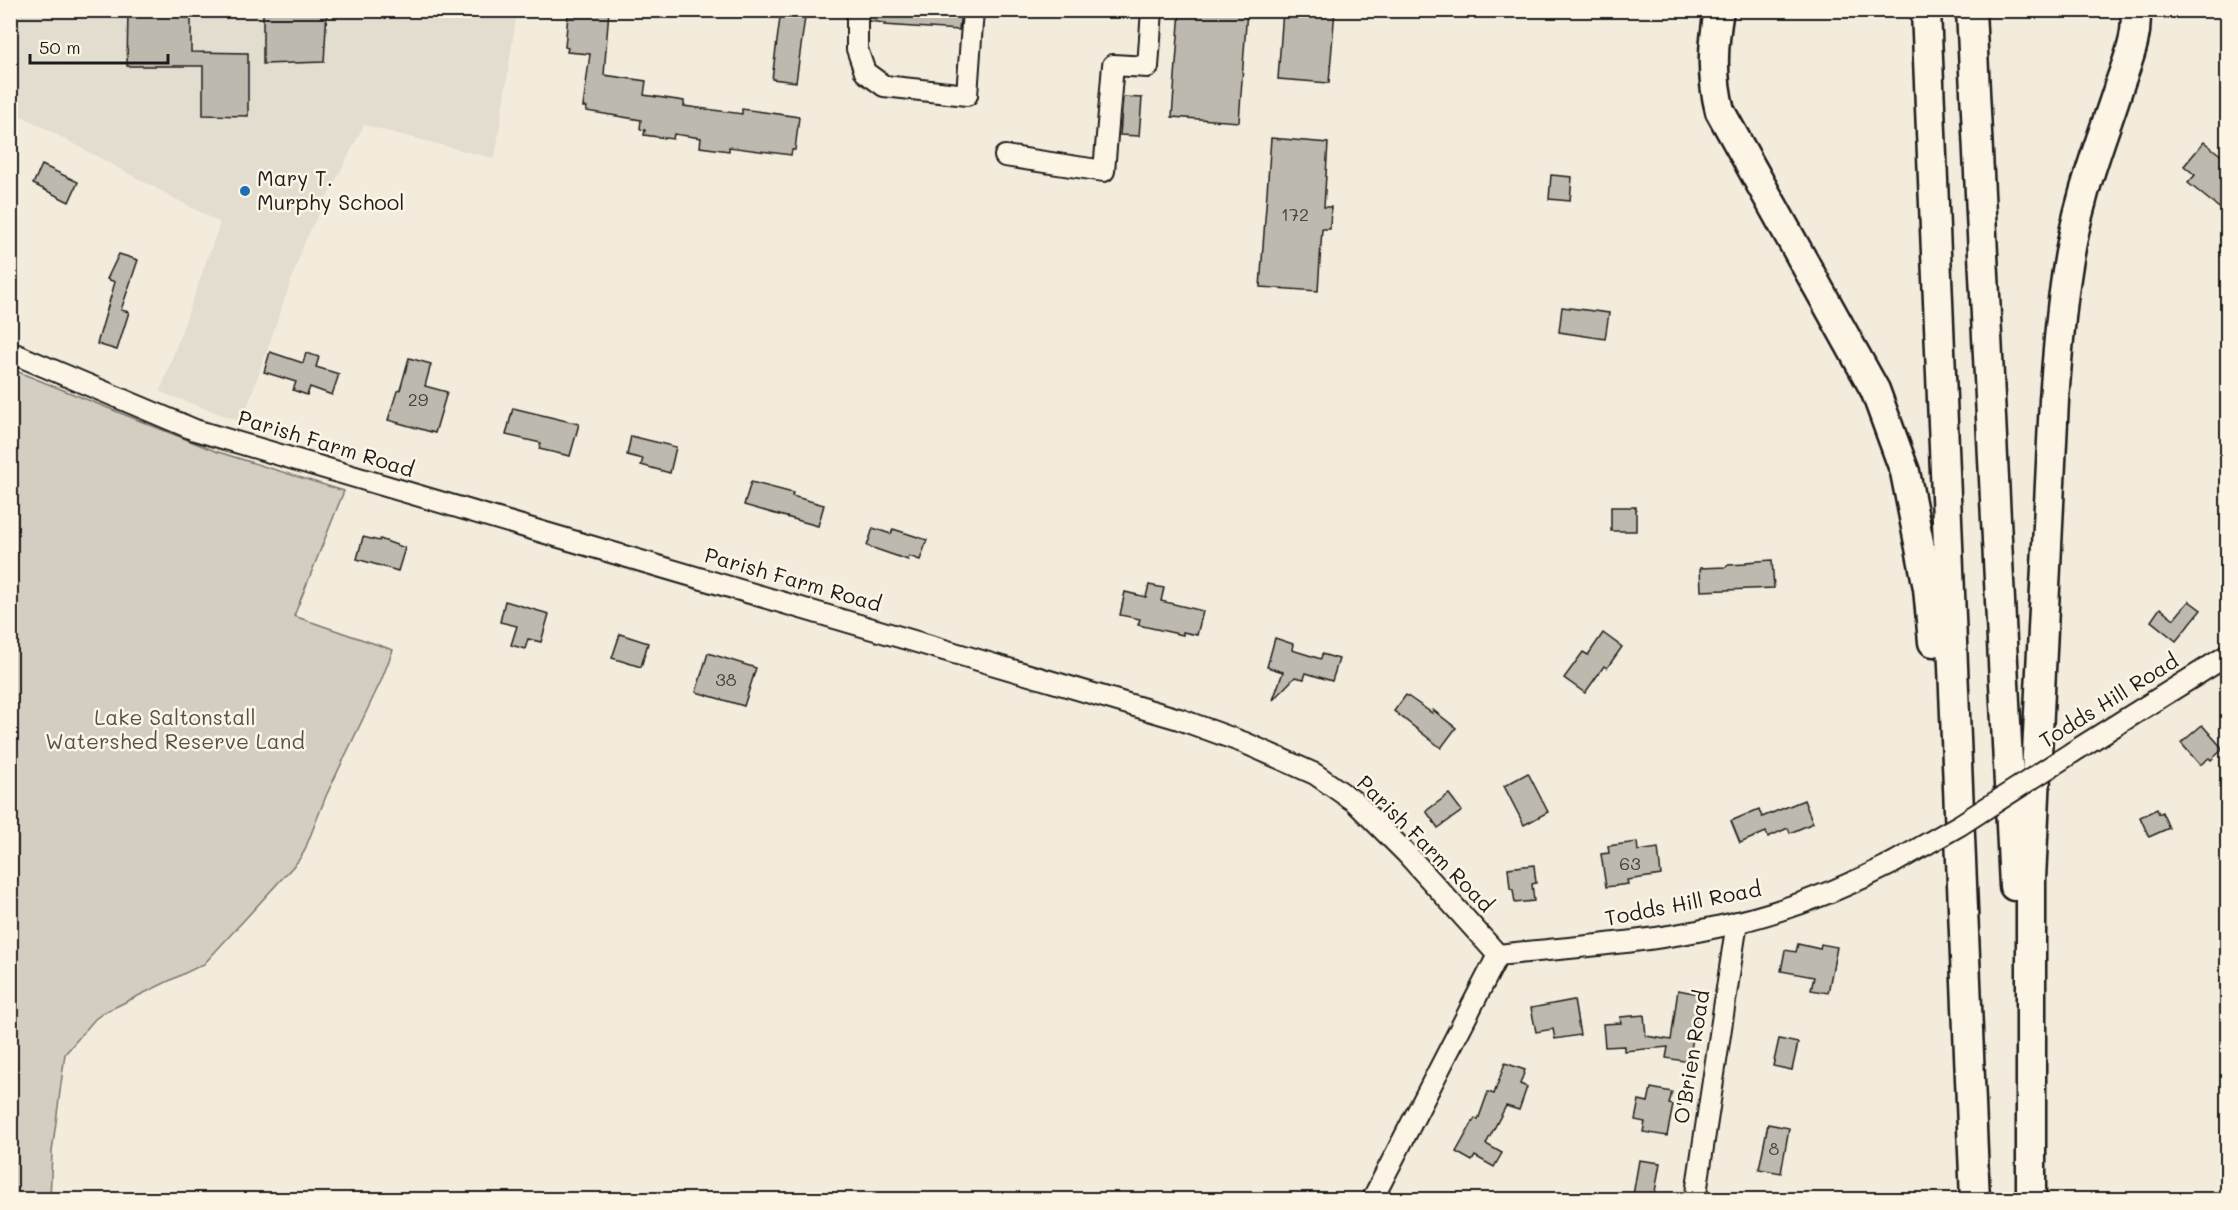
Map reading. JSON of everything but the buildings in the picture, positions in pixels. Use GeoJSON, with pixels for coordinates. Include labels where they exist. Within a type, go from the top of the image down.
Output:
{"type":"FeatureCollection","features":[{"type":"Feature","properties":{"kind":"highway"},"geometry":{"type":"LineString","coordinates":[[1719,10],[1712,71],[1720,111],[1875,390],[1905,472],[1928,588],[1967,1014]]}},
{"type":"Feature","properties":{"kind":"highway"},"geometry":{"type":"LineString","coordinates":[[1926,10],[1975,1200]]}},
{"type":"Feature","properties":{"kind":"highway"},"geometry":{"type":"LineString","coordinates":[[1971,10],[2030,1200]]}},
{"type":"Feature","properties":{"kind":"highway"},"geometry":{"type":"LineString","coordinates":[[2030,1200],[2031,879],[2054,400],[2060,328],[2081,201],[2130,52],[2136,26],[2135,10]]}},
{"type":"Feature","properties":{"kind":"street"},"geometry":{"type":"LineString","coordinates":[[857,10],[857,49],[865,72],[884,86],[966,95],[973,18]]}},
{"type":"Feature","properties":{"kind":"street"},"geometry":{"type":"LineString","coordinates":[[1005,156],[1104,171],[1113,65],[1148,67],[1152,10]]}},
{"type":"Feature","properties":{"kind":"street","name":"Parish Farm Road"},"geometry":{"type":"LineString","coordinates":[[10,352],[195,430],[1168,716],[1245,743],[1315,774],[1355,802],[1407,854],[1498,956]]}},
{"type":"Feature","properties":{"kind":"street","name":"Todds Hill Road"},"geometry":{"type":"LineString","coordinates":[[1498,956],[1648,939],[1737,922],[1774,912],[1827,893],[1893,863],[1960,825],[2228,655]]}},
{"type":"Feature","properties":{"kind":"street","name":"O'Brien Road"},"geometry":{"type":"LineString","coordinates":[[1695,1200],[1737,922]]}},
{"type":"Feature","properties":{"kind":"street"},"geometry":{"type":"LineString","coordinates":[[1372,1200],[1498,956]]}},
{"type":"Feature","properties":{"kind":"shaded area","name":"Mary T. Murphy School"},"geometry":{"type":"Polygon","coordinates":[[[14,10],[517,11],[495,159],[364,125],[305,241],[242,422],[160,392],[220,223],[11,110],[10,22],[14,10]]]}},
{"type":"Feature","properties":{"kind":"green space","name":"Lake Saltonstall Watershed Reserve Land"},"geometry":{"type":"Polygon","coordinates":[[[11,369],[215,451],[344,491],[294,616],[393,650],[298,861],[204,964],[105,1012],[95,1019],[65,1054],[52,1152],[50,1200],[10,1199],[11,369]]]}},
{"type":"Feature","properties":{"kind":"place","name":"Mary T. Murphy School"},"geometry":{"type":"Point","coordinates":[245,191]}}]}
